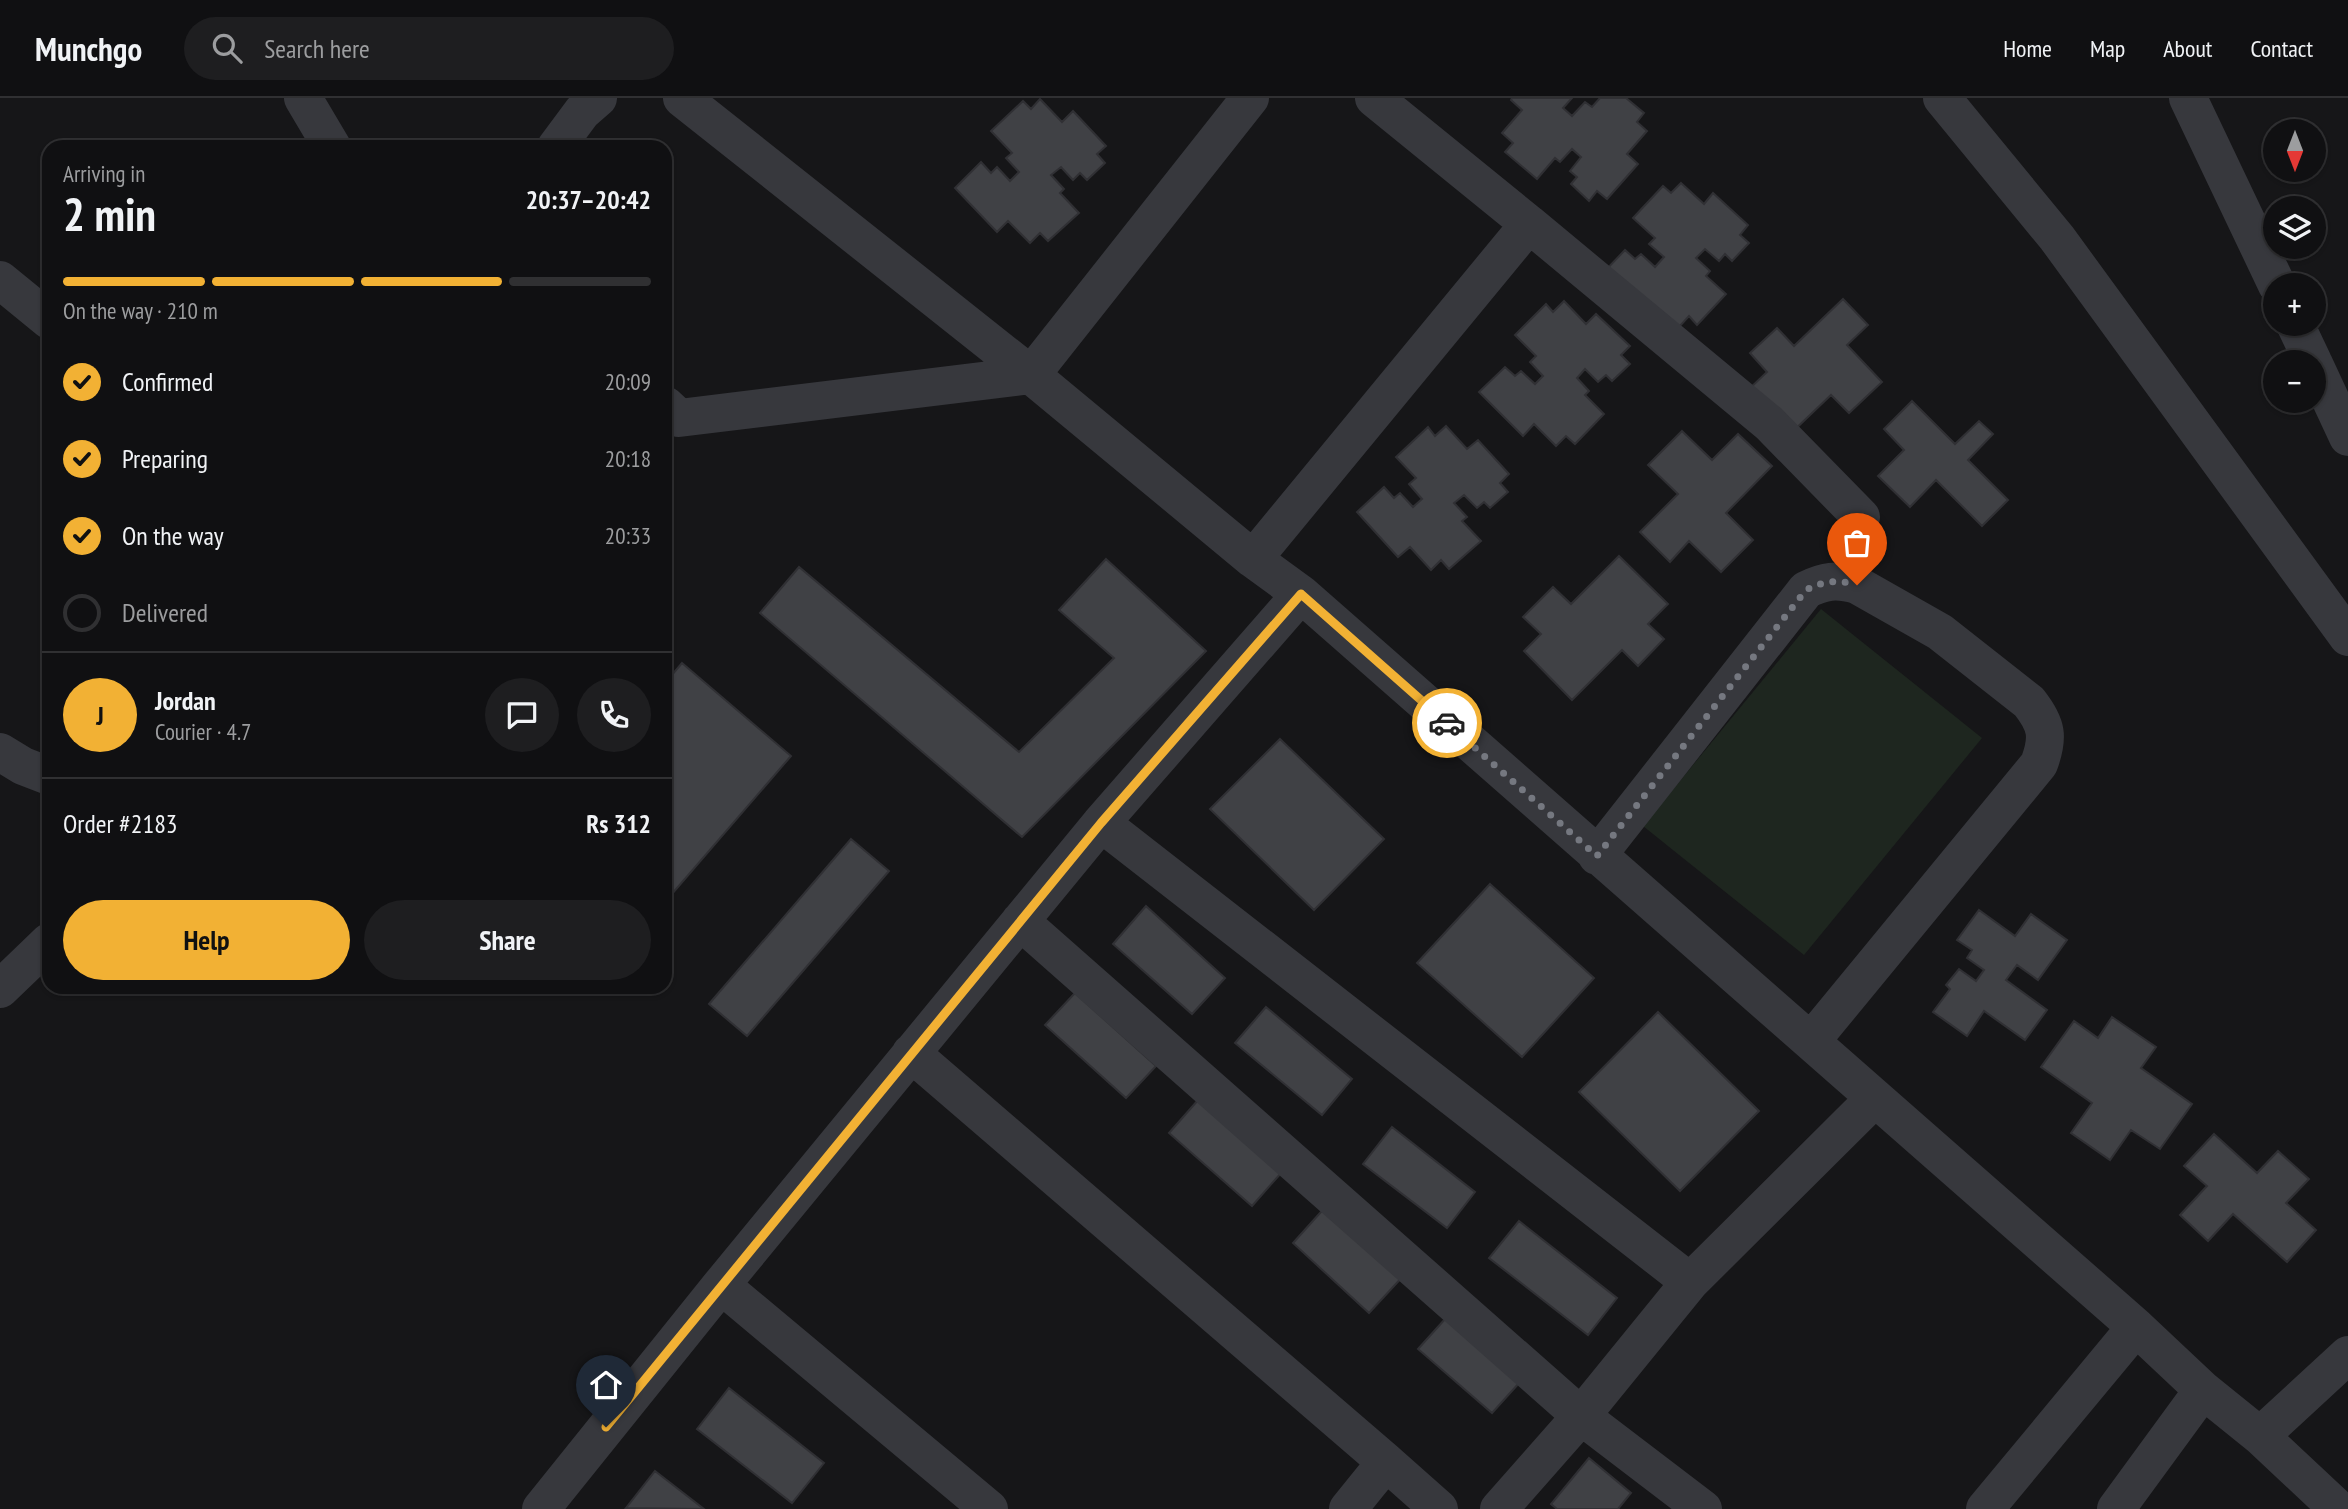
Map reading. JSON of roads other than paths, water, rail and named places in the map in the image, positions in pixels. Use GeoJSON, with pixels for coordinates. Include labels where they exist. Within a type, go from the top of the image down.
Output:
{"type":"FeatureCollection","features":[{"type":"Feature","properties":{"kind":"lane"},"geometry":{"type":"LineString","coordinates":[[303,98],[327,140]]}},
{"type":"Feature","properties":{"kind":"lane"},"geometry":{"type":"LineString","coordinates":[[561,140],[582,112],[598,98]]}},
{"type":"Feature","properties":{"kind":"lane"},"geometry":{"type":"LineString","coordinates":[[681,98],[1031,375],[1253,559],[1301,594],[1597,856],[1812,1040],[1874,1099],[2136,1327],[2203,1390],[2260,1436],[2338,1509]]}},
{"type":"Feature","properties":{"kind":"lane"},"geometry":{"type":"LineString","coordinates":[[672,417],[1031,375],[1250,98]]}},
{"type":"Feature","properties":{"kind":"lane"},"geometry":{"type":"LineString","coordinates":[[1374,98],[1769,423],[1861,517]]}},
{"type":"Feature","properties":{"kind":"lane"},"geometry":{"type":"LineString","coordinates":[[1942,98],[2057,238],[2348,636]]}},
{"type":"Feature","properties":{"kind":"lane"},"geometry":{"type":"LineString","coordinates":[[2188,98],[2271,273]]}},
{"type":"Feature","properties":{"kind":"lane"},"geometry":{"type":"LineString","coordinates":[[1253,559],[1529,224]]}},
{"type":"Feature","properties":{"kind":"lane"},"geometry":{"type":"LineString","coordinates":[[0,280],[42,314]]}},
{"type":"Feature","properties":{"kind":"lane"},"geometry":{"type":"LineString","coordinates":[[2326,390],[2348,437]]}},
{"type":"Feature","properties":{"kind":"lane"},"geometry":{"type":"LineString","coordinates":[[1597,856],[1806,590],[1825,581],[1843,581],[1857,585],[1940,632],[2029,702],[2044,726],[2046,746],[2039,765],[1812,1040]]}},
{"type":"Feature","properties":{"kind":"lane"},"geometry":{"type":"LineString","coordinates":[[541,1509],[721,1285],[1101,823],[1301,594]]}},
{"type":"Feature","properties":{"kind":"lane"},"geometry":{"type":"LineString","coordinates":[[0,752],[42,773]]}},
{"type":"Feature","properties":{"kind":"lane"},"geometry":{"type":"LineString","coordinates":[[1101,823],[1690,1282]]}},
{"type":"Feature","properties":{"kind":"lane"},"geometry":{"type":"LineString","coordinates":[[1020,921],[1581,1416],[1703,1509]]}},
{"type":"Feature","properties":{"kind":"lane"},"geometry":{"type":"LineString","coordinates":[[0,989],[42,949]]}},
{"type":"Feature","properties":{"kind":"lane"},"geometry":{"type":"LineString","coordinates":[[911,1053],[1438,1509]]}},
{"type":"Feature","properties":{"kind":"lane"},"geometry":{"type":"LineString","coordinates":[[1499,1509],[1581,1416],[1690,1282],[1874,1099]]}},
{"type":"Feature","properties":{"kind":"lane"},"geometry":{"type":"LineString","coordinates":[[721,1285],[989,1509]]}},
{"type":"Feature","properties":{"kind":"lane"},"geometry":{"type":"LineString","coordinates":[[1985,1509],[2136,1327]]}},
{"type":"Feature","properties":{"kind":"lane"},"geometry":{"type":"LineString","coordinates":[[2260,1436],[2348,1354]]}},
{"type":"Feature","properties":{"kind":"lane"},"geometry":{"type":"LineString","coordinates":[[2116,1509],[2203,1390]]}},
{"type":"Feature","properties":{"kind":"lane"},"geometry":{"type":"LineString","coordinates":[[1348,1509],[1386,1462]]}}]}
